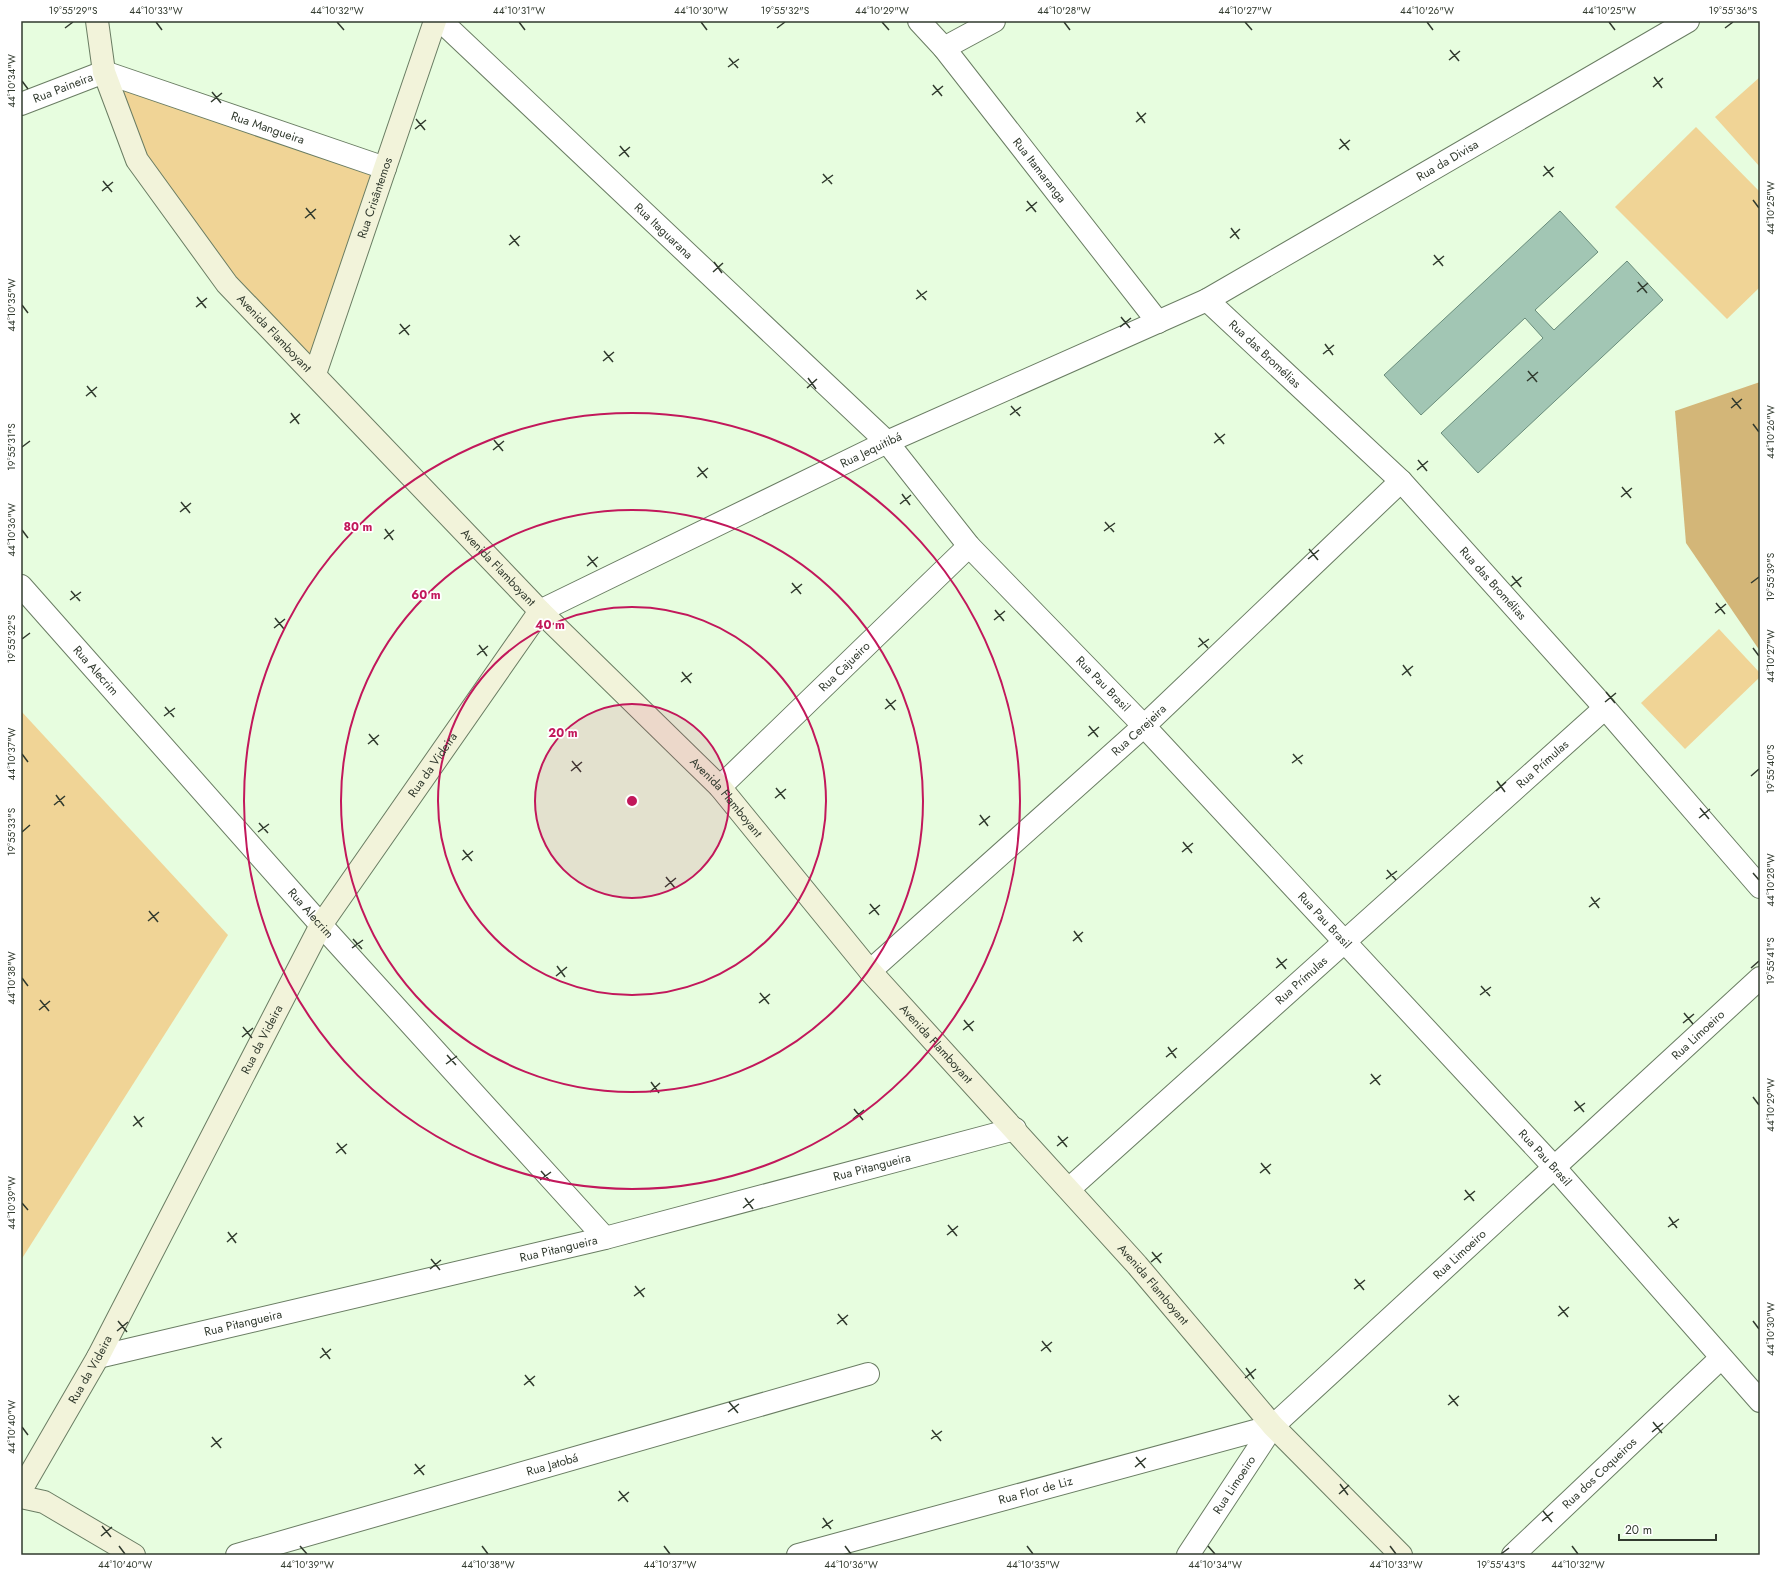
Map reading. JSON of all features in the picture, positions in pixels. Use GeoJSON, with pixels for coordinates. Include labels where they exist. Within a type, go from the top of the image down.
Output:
{"type":"FeatureCollection","features":[{"type":"Feature","properties":{"kind":"street","name":"Avenida Flamboyant"},"geometry":{"type":"LineString","coordinates":[[97,21],[104,72],[137,160],[227,284],[315,374],[540,611],[720,787],[870,971],[1137,1265],[1273,1426],[1401,1555]]}},
{"type":"Feature","properties":{"kind":"street","name":"Rua Crisântemos"},"geometry":{"type":"LineString","coordinates":[[315,374],[435,21]]}},
{"type":"Feature","properties":{"kind":"street","name":"Rua Itaguarana"},"geometry":{"type":"LineString","coordinates":[[441,21],[887,442]]}},
{"type":"Feature","properties":{"kind":"street","name":"Rua Itamaranga"},"geometry":{"type":"LineString","coordinates":[[919,21],[944,48],[1158,322]]}},
{"type":"Feature","properties":{"kind":"street"},"geometry":{"type":"LineString","coordinates":[[944,48],[994,21]]}},
{"type":"Feature","properties":{"kind":"street","name":"Rua da Divisa"},"geometry":{"type":"LineString","coordinates":[[1207,300],[1688,21]]}},
{"type":"Feature","properties":{"kind":"street","name":"Rua Paineira"},"geometry":{"type":"LineString","coordinates":[[21,104],[104,72]]}},
{"type":"Feature","properties":{"kind":"street","name":"Rua Mangueira"},"geometry":{"type":"LineString","coordinates":[[104,72],[385,168]]}},
{"type":"Feature","properties":{"kind":"street","name":"Rua Jequitibá"},"geometry":{"type":"LineString","coordinates":[[540,611],[887,442],[1207,300]]}},
{"type":"Feature","properties":{"kind":"street","name":"Rua das Bromélias"},"geometry":{"type":"LineString","coordinates":[[1207,300],[1401,481],[1605,708],[1760,887]]}},
{"type":"Feature","properties":{"kind":"street","name":"Rua Pau Brasil"},"geometry":{"type":"LineString","coordinates":[[887,442],[969,546],[1144,726],[1554,1167],[1760,1401]]}},
{"type":"Feature","properties":{"kind":"street","name":"Rua Cerejeira"},"geometry":{"type":"LineString","coordinates":[[870,971],[1144,726],[1401,481]]}},
{"type":"Feature","properties":{"kind":"street","name":"Rua Cajueiro"},"geometry":{"type":"LineString","coordinates":[[720,787],[969,546]]}},
{"type":"Feature","properties":{"kind":"street","name":"Rua Alecrim"},"geometry":{"type":"LineString","coordinates":[[21,586],[321,925],[605,1238]]}},
{"type":"Feature","properties":{"kind":"street","name":"Rua da Videira"},"geometry":{"type":"LineString","coordinates":[[21,1490],[98,1356],[321,925],[540,611]]}},
{"type":"Feature","properties":{"kind":"street","name":"Rua Prímulas"},"geometry":{"type":"LineString","coordinates":[[1069,1189],[1605,708]]}},
{"type":"Feature","properties":{"kind":"street","name":"Rua Limoeiro"},"geometry":{"type":"LineString","coordinates":[[1188,1555],[1273,1426],[1760,978]]}},
{"type":"Feature","properties":{"kind":"street","name":"Rua Pitangueira"},"geometry":{"type":"LineString","coordinates":[[98,1356],[605,1238],[1015,1129]]}},
{"type":"Feature","properties":{"kind":"street","name":"Rua dos Coqueiros"},"geometry":{"type":"LineString","coordinates":[[1512,1555],[1721,1358]]}},
{"type":"Feature","properties":{"kind":"street","name":"Rua Jatobá"},"geometry":{"type":"LineString","coordinates":[[236,1555],[868,1374]]}},
{"type":"Feature","properties":{"kind":"street","name":"Rua Flor de Liz"},"geometry":{"type":"LineString","coordinates":[[798,1555],[1273,1426]]}},
{"type":"Feature","properties":{"kind":"street"},"geometry":{"type":"LineString","coordinates":[[21,1497],[44,1502],[134,1555]]}},
{"type":"Feature","properties":{"kind":"shaded area"},"geometry":{"type":"Polygon","coordinates":[[[104,72],[385,168],[315,374],[137,160],[104,72]]]}},
{"type":"Feature","properties":{"kind":"shaded area"},"geometry":{"type":"Polygon","coordinates":[[[1760,77],[1760,167],[1715,117],[1760,77]]]}},
{"type":"Feature","properties":{"kind":"shaded area"},"geometry":{"type":"Polygon","coordinates":[[[1696,127],[1760,192],[1760,287],[1727,319],[1615,207],[1696,127]]]}},
{"type":"Feature","properties":{"kind":"shaded area"},"geometry":{"type":"Polygon","coordinates":[[[1760,382],[1760,651],[1686,543],[1675,411],[1760,382]]]}},
{"type":"Feature","properties":{"kind":"shaded area"},"geometry":{"type":"Polygon","coordinates":[[[1719,629],[1760,673],[1760,677],[1685,749],[1641,703],[1719,629]]]}},
{"type":"Feature","properties":{"kind":"shaded area"},"geometry":{"type":"Polygon","coordinates":[[[21,711],[228,935],[21,1260],[21,711]]]}},
{"type":"Feature","properties":{"kind":"building"},"geometry":{"type":"Polygon","coordinates":[[[1560,211],[1598,252],[1535,310],[1554,330],[1627,261],[1663,300],[1478,473],[1441,433],[1543,338],[1525,318],[1421,415],[1384,375],[1560,211]]]}}]}
